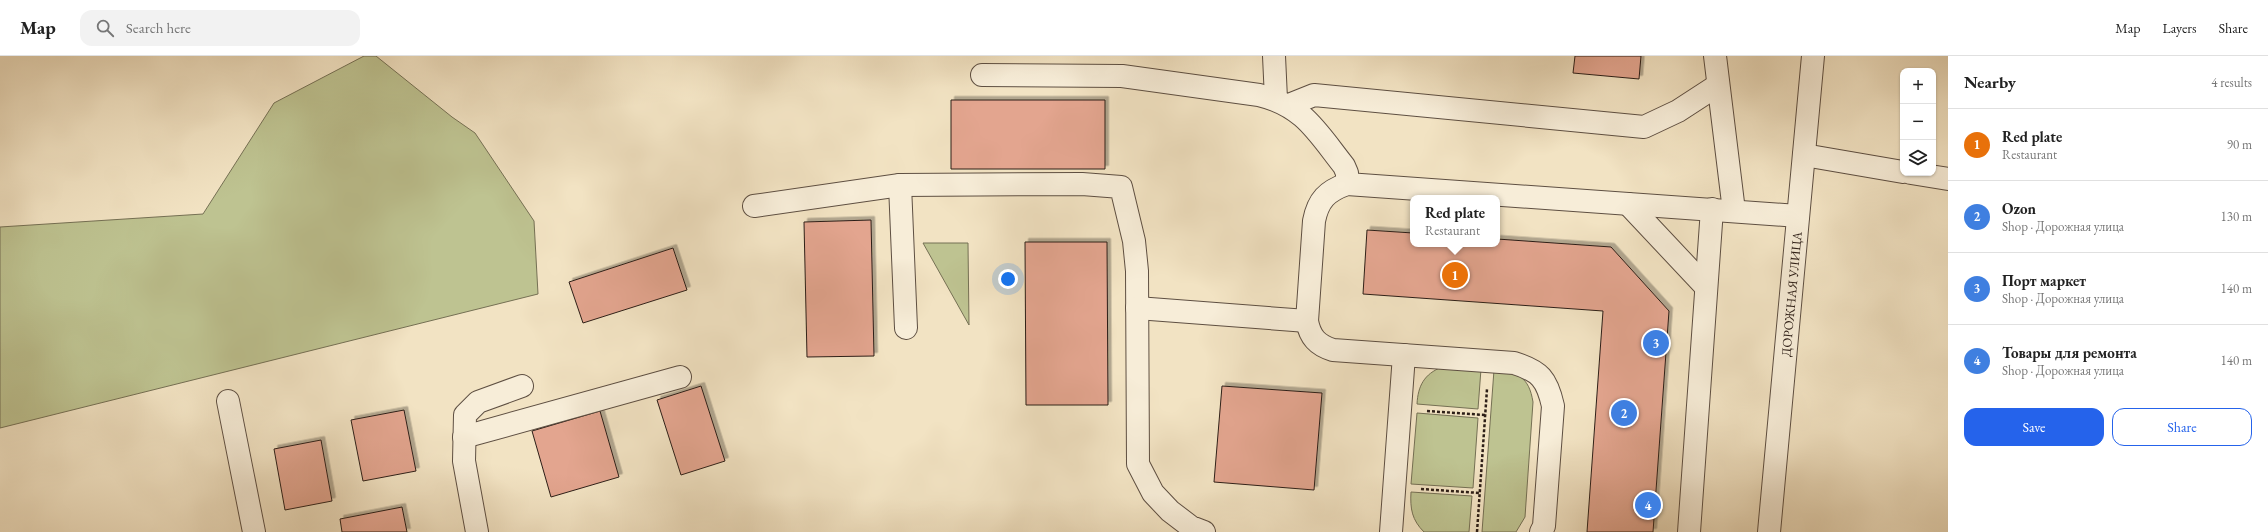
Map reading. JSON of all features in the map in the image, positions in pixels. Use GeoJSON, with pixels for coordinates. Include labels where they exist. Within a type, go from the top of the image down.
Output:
{"type":"FeatureCollection","features":[{"type":"Feature","properties":{"kind":"street"},"geometry":{"type":"LineString","coordinates":[[1274,56],[1283,102]]}},
{"type":"Feature","properties":{"kind":"street"},"geometry":{"type":"LineString","coordinates":[[1714,56],[1734,211]]}},
{"type":"Feature","properties":{"kind":"street","name":"ДОРОЖНАЯ УЛИЦА"},"geometry":{"type":"LineString","coordinates":[[1769,532],[1813,56]]}},
{"type":"Feature","properties":{"kind":"street"},"geometry":{"type":"LineString","coordinates":[[982,75],[1122,76],[1259,95],[1283,102],[1306,118],[1344,166],[1347,173],[1347,184]]}},
{"type":"Feature","properties":{"kind":"street"},"geometry":{"type":"LineString","coordinates":[[1283,102],[1314,95],[1644,127],[1678,111],[1718,85]]}},
{"type":"Feature","properties":{"kind":"street"},"geometry":{"type":"LineString","coordinates":[[1804,155],[1900,171]]}},
{"type":"Feature","properties":{"kind":"street"},"geometry":{"type":"LineString","coordinates":[[1930,176],[1948,179]]}},
{"type":"Feature","properties":{"kind":"street"},"geometry":{"type":"LineString","coordinates":[[754,206],[900,185],[1082,184],[1121,187],[1134,241],[1137,271],[1138,464],[1153,493],[1170,511],[1191,527],[1204,532]]}},
{"type":"Feature","properties":{"kind":"street"},"geometry":{"type":"LineString","coordinates":[[1541,532],[1544,526],[1553,406],[1549,389],[1542,377],[1530,368],[1514,363],[1333,350],[1322,346],[1310,333],[1307,320],[1316,209],[1327,193],[1347,184],[1798,216]]}},
{"type":"Feature","properties":{"kind":"street"},"geometry":{"type":"LineString","coordinates":[[900,185],[906,328]]}},
{"type":"Feature","properties":{"kind":"street"},"geometry":{"type":"LineString","coordinates":[[1628,204],[1706,287]]}},
{"type":"Feature","properties":{"kind":"street"},"geometry":{"type":"LineString","coordinates":[[1689,532],[1712,209]]}},
{"type":"Feature","properties":{"kind":"street"},"geometry":{"type":"LineString","coordinates":[[1137,308],[1307,320]]}},
{"type":"Feature","properties":{"kind":"street"},"geometry":{"type":"LineString","coordinates":[[1391,532],[1404,355]]}},
{"type":"Feature","properties":{"kind":"street"},"geometry":{"type":"LineString","coordinates":[[464,437],[680,377]]}},
{"type":"Feature","properties":{"kind":"street"},"geometry":{"type":"LineString","coordinates":[[477,532],[464,461],[465,415],[478,402],[522,386]]}},
{"type":"Feature","properties":{"kind":"street"},"geometry":{"type":"LineString","coordinates":[[228,401],[254,532]]}},
{"type":"Feature","properties":{"kind":"path"},"geometry":{"type":"LineString","coordinates":[[1477,532],[1489,361]]}},
{"type":"Feature","properties":{"kind":"path"},"geometry":{"type":"LineString","coordinates":[[1400,409],[1485,415]]}},
{"type":"Feature","properties":{"kind":"path"},"geometry":{"type":"LineString","coordinates":[[1394,487],[1480,493]]}},
{"type":"Feature","properties":{"kind":"green space"},"geometry":{"type":"Polygon","coordinates":[[[364,56],[376,56],[452,117],[475,133],[534,221],[538,294],[0,428],[0,227],[203,214],[274,103],[364,56]]]}},
{"type":"Feature","properties":{"kind":"green space"},"geometry":{"type":"Polygon","coordinates":[[[923,243],[968,243],[969,325],[923,243]]]}},
{"type":"Feature","properties":{"kind":"green space"},"geometry":{"type":"Polygon","coordinates":[[[1442,367],[1481,369],[1478,409],[1417,404],[1423,381],[1431,373],[1442,367]]]}},
{"type":"Feature","properties":{"kind":"green space"},"geometry":{"type":"Polygon","coordinates":[[[1494,370],[1510,372],[1521,377],[1529,387],[1533,402],[1525,517],[1516,532],[1482,532],[1494,370]]]}},
{"type":"Feature","properties":{"kind":"green space"},"geometry":{"type":"Polygon","coordinates":[[[1417,413],[1478,418],[1473,488],[1411,484],[1417,413]]]}},
{"type":"Feature","properties":{"kind":"green space"},"geometry":{"type":"Polygon","coordinates":[[[1411,492],[1472,496],[1469,532],[1424,532],[1414,519],[1411,504],[1411,492]]]}},
{"type":"Feature","properties":{"kind":"building"},"geometry":{"type":"Polygon","coordinates":[[[1575,56],[1641,56],[1639,79],[1573,73],[1575,56]]]}},
{"type":"Feature","properties":{"kind":"building"},"geometry":{"type":"Polygon","coordinates":[[[951,100],[1105,100],[1105,169],[951,169],[951,100]]]}},
{"type":"Feature","properties":{"kind":"building"},"geometry":{"type":"Polygon","coordinates":[[[871,220],[874,356],[807,357],[804,222],[871,220]]]}},
{"type":"Feature","properties":{"kind":"building"},"geometry":{"type":"Polygon","coordinates":[[[1367,230],[1410,233],[1410,247],[1500,247],[1500,239],[1611,247],[1669,311],[1653,532],[1587,532],[1603,311],[1363,294],[1367,230]]]}},
{"type":"Feature","properties":{"kind":"building"},"geometry":{"type":"Polygon","coordinates":[[[1025,242],[1107,242],[1108,405],[1026,405],[1025,242]]]}},
{"type":"Feature","properties":{"kind":"building"},"geometry":{"type":"Polygon","coordinates":[[[673,248],[687,290],[583,323],[569,282],[673,248]]]}},
{"type":"Feature","properties":{"kind":"building"},"geometry":{"type":"Polygon","coordinates":[[[701,386],[725,461],[681,475],[657,400],[701,386]]]}},
{"type":"Feature","properties":{"kind":"building"},"geometry":{"type":"Polygon","coordinates":[[[1222,386],[1322,393],[1314,490],[1214,482],[1222,386]]]}},
{"type":"Feature","properties":{"kind":"building"},"geometry":{"type":"Polygon","coordinates":[[[404,410],[416,471],[363,481],[351,420],[404,410]]]}},
{"type":"Feature","properties":{"kind":"building"},"geometry":{"type":"Polygon","coordinates":[[[600,411],[619,477],[551,497],[532,431],[600,411]]]}},
{"type":"Feature","properties":{"kind":"building"},"geometry":{"type":"Polygon","coordinates":[[[321,440],[332,501],[285,510],[274,449],[321,440]]]}},
{"type":"Feature","properties":{"kind":"building"},"geometry":{"type":"Polygon","coordinates":[[[402,507],[407,532],[342,532],[340,519],[402,507]]]}},
{"type":"Feature","properties":{"kind":"place","name":"Red plate"},"geometry":{"type":"Point","coordinates":[1455,275]}},
{"type":"Feature","properties":{"kind":"place","name":"Порт маркет"},"geometry":{"type":"Point","coordinates":[1656,343]}},
{"type":"Feature","properties":{"kind":"place","name":"Ozon"},"geometry":{"type":"Point","coordinates":[1624,413]}},
{"type":"Feature","properties":{"kind":"place","name":"Товары для ремонта"},"geometry":{"type":"Point","coordinates":[1648,505]}}]}
